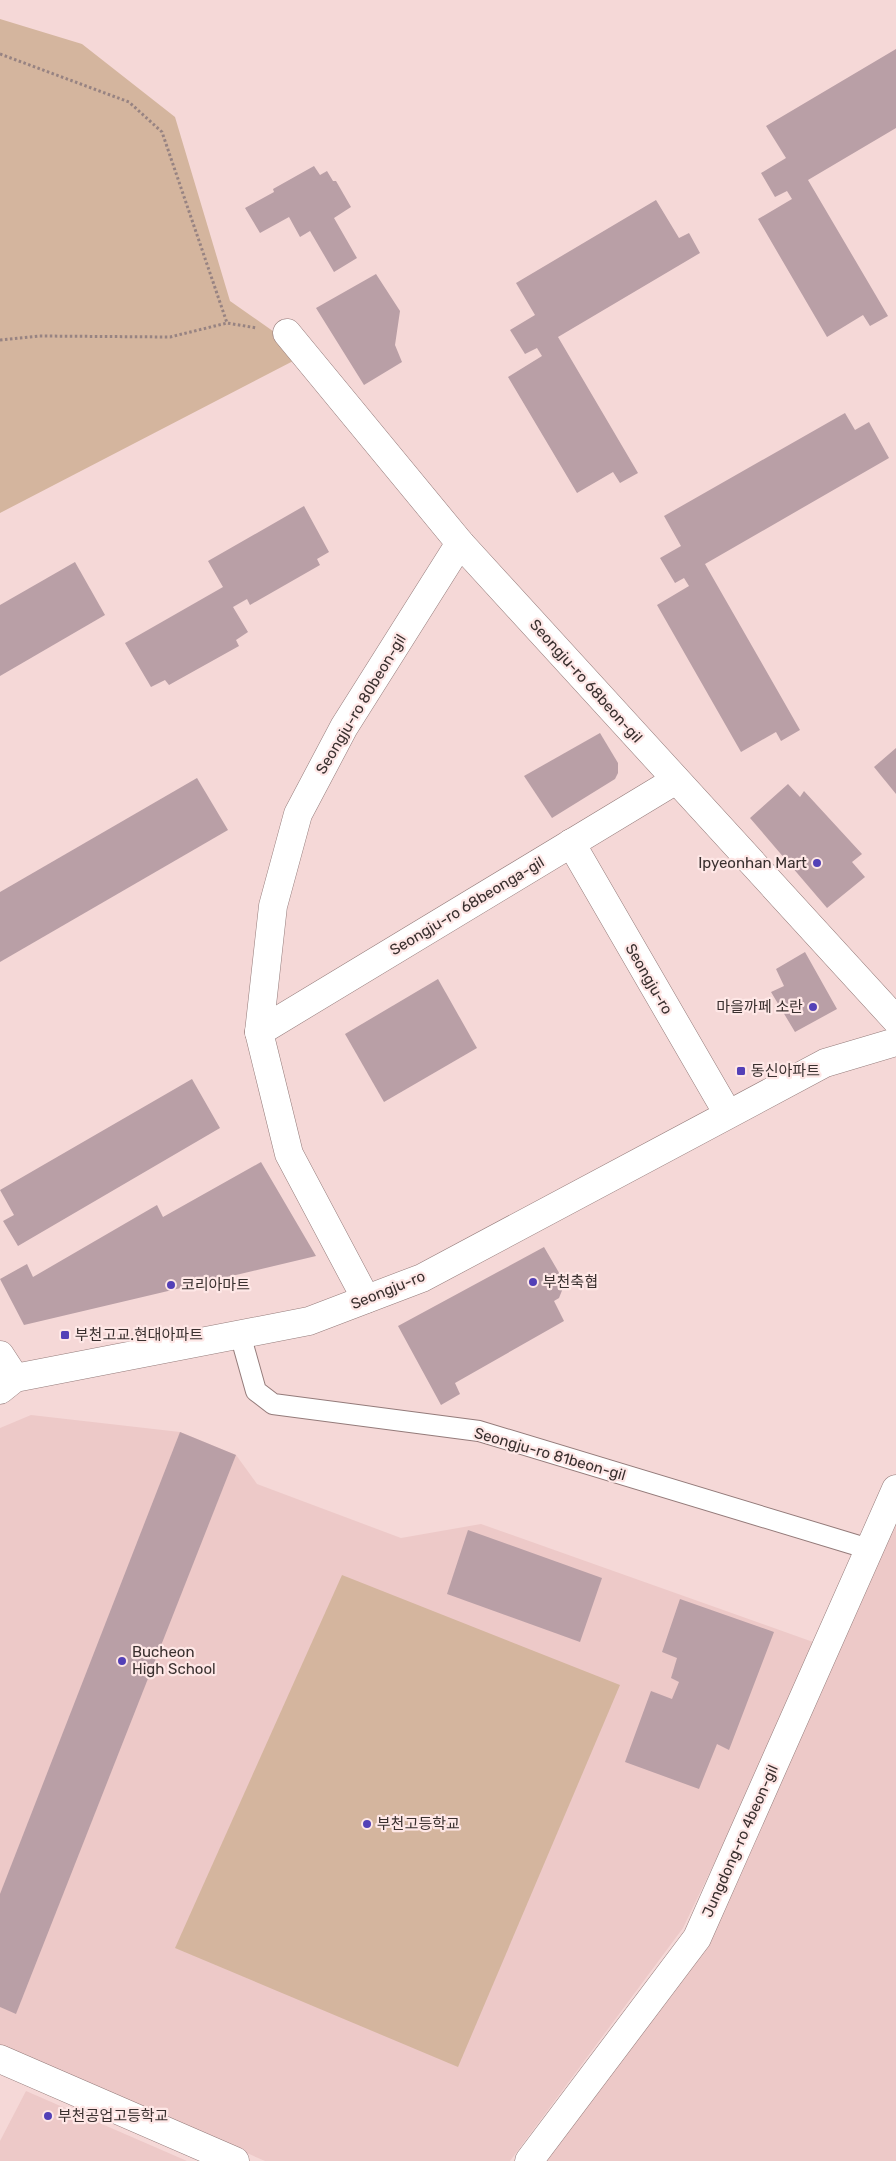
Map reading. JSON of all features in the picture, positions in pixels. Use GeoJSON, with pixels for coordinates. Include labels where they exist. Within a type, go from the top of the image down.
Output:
{"type":"FeatureCollection","features":[{"type":"Feature","properties":{"kind":"street","name":"Seongju-ro 68beon-gil"},"geometry":{"type":"LineString","coordinates":[[287,333],[460,543],[896,1020]]}},
{"type":"Feature","properties":{"kind":"street","name":"Seongju-ro 80beon-gil"},"geometry":{"type":"LineString","coordinates":[[366,1299],[289,1154],[258,1032],[273,906],[298,814],[344,727],[460,543]]}},
{"type":"Feature","properties":{"kind":"street","name":"Seongju-ro 68beonga-gil"},"geometry":{"type":"LineString","coordinates":[[258,1032],[676,780]]}},
{"type":"Feature","properties":{"kind":"street","name":"Seongju-ro"},"geometry":{"type":"LineString","coordinates":[[571,843],[728,1114]]}},
{"type":"Feature","properties":{"kind":"street","name":"Seongju-ro"},"geometry":{"type":"LineString","coordinates":[[0,1355],[8,1384],[309,1321],[422,1278],[825,1063],[896,1042]]}},
{"type":"Feature","properties":{"kind":"street","name":"Jungdong-ro 4beon-gil"},"geometry":{"type":"LineString","coordinates":[[530,2161],[697,1938],[896,1488]]}},
{"type":"Feature","properties":{"kind":"street"},"geometry":{"type":"LineString","coordinates":[[0,2059],[235,2161]]}},
{"type":"Feature","properties":{"kind":"lane","name":"Seongju-ro 81beon-gil"},"geometry":{"type":"LineString","coordinates":[[240,1334],[256,1391],[273,1404],[479,1431],[869,1549]]}},
{"type":"Feature","properties":{"kind":"path"},"geometry":{"type":"LineString","coordinates":[[0,54],[129,102],[162,132],[227,323]]}},
{"type":"Feature","properties":{"kind":"path"},"geometry":{"type":"LineString","coordinates":[[0,340],[39,336],[170,337],[227,323],[287,333]]}},
{"type":"Feature","properties":{"kind":"shaded area"},"geometry":{"type":"Polygon","coordinates":[[[0,19],[82,44],[175,117],[230,301],[304,353],[297,359],[0,513],[0,19]]]}},
{"type":"Feature","properties":{"kind":"shaded area","name":"부천고등학교"},"geometry":{"type":"Polygon","coordinates":[[[31,1415],[180,1432],[236,1455],[257,1484],[401,1538],[481,1524],[813,1642],[783,1720],[683,1928],[510,2161],[265,2161],[0,2045],[0,1428],[31,1415]]]}},
{"type":"Feature","properties":{"kind":"shaded area"},"geometry":{"type":"Polygon","coordinates":[[[896,1518],[896,2161],[540,2161],[697,1938],[896,1518]]]}},
{"type":"Feature","properties":{"kind":"shaded area"},"geometry":{"type":"Polygon","coordinates":[[[342,1575],[620,1685],[458,2067],[175,1948],[342,1575]]]}},
{"type":"Feature","properties":{"kind":"shaded area","name":"부천공업고등학교"},"geometry":{"type":"Polygon","coordinates":[[[26,2091],[187,2161],[0,2161],[0,2141],[26,2091]]]}},
{"type":"Feature","properties":{"kind":"building"},"geometry":{"type":"Polygon","coordinates":[[[896,49],[896,128],[808,180],[888,316],[870,326],[863,315],[827,337],[758,219],[792,199],[787,191],[775,197],[761,173],[786,158],[766,126],[896,49]]]}},
{"type":"Feature","properties":{"kind":"building"},"geometry":{"type":"Polygon","coordinates":[[[314,166],[320,175],[327,171],[333,181],[336,181],[351,207],[334,218],[357,258],[334,272],[310,231],[300,237],[289,217],[260,233],[245,208],[274,192],[273,189],[314,166]]]}},
{"type":"Feature","properties":{"kind":"building"},"geometry":{"type":"Polygon","coordinates":[[[656,200],[679,238],[689,233],[700,253],[558,337],[638,473],[620,483],[613,472],[577,493],[508,377],[542,356],[537,348],[525,354],[510,330],[535,315],[516,283],[656,200]]]}},
{"type":"Feature","properties":{"kind":"building"},"geometry":{"type":"Polygon","coordinates":[[[376,274],[400,311],[395,345],[402,362],[364,385],[316,308],[376,274]]]}},
{"type":"Feature","properties":{"kind":"building"},"geometry":{"type":"Polygon","coordinates":[[[845,413],[855,430],[869,422],[889,458],[705,564],[800,730],[781,741],[776,732],[741,752],[657,605],[689,586],[684,578],[675,583],[660,558],[681,546],[664,516],[845,413]]]}},
{"type":"Feature","properties":{"kind":"building"},"geometry":{"type":"Polygon","coordinates":[[[304,506],[329,552],[317,559],[320,565],[250,605],[247,599],[233,607],[248,632],[236,640],[239,646],[169,685],[165,680],[151,687],[125,643],[223,587],[208,561],[304,506]]]}},
{"type":"Feature","properties":{"kind":"building"},"geometry":{"type":"Polygon","coordinates":[[[75,562],[105,615],[0,676],[0,605],[75,562]]]}},
{"type":"Feature","properties":{"kind":"building"},"geometry":{"type":"Polygon","coordinates":[[[600,733],[618,763],[618,773],[615,779],[552,818],[524,776],[600,733]]]}},
{"type":"Feature","properties":{"kind":"building"},"geometry":{"type":"Polygon","coordinates":[[[896,748],[896,794],[874,767],[896,748]]]}},
{"type":"Feature","properties":{"kind":"building"},"geometry":{"type":"Polygon","coordinates":[[[197,778],[228,830],[0,962],[0,892],[197,778]]]}},
{"type":"Feature","properties":{"kind":"building"},"geometry":{"type":"Polygon","coordinates":[[[788,784],[800,797],[804,791],[862,854],[852,862],[865,877],[827,908],[750,818],[788,784]]]}},
{"type":"Feature","properties":{"kind":"building"},"geometry":{"type":"Polygon","coordinates":[[[805,952],[837,1009],[795,1032],[771,992],[784,986],[776,969],[805,952]]]}},
{"type":"Feature","properties":{"kind":"building"},"geometry":{"type":"Polygon","coordinates":[[[438,979],[477,1048],[384,1102],[345,1034],[438,979]]]}},
{"type":"Feature","properties":{"kind":"building"},"geometry":{"type":"Polygon","coordinates":[[[192,1079],[220,1128],[18,1246],[3,1221],[14,1215],[0,1190],[192,1079]]]}},
{"type":"Feature","properties":{"kind":"building"},"geometry":{"type":"Polygon","coordinates":[[[261,1162],[316,1256],[24,1325],[0,1279],[27,1264],[33,1277],[157,1205],[163,1217],[261,1162]]]}},
{"type":"Feature","properties":{"kind":"building"},"geometry":{"type":"Polygon","coordinates":[[[544,1247],[565,1283],[559,1298],[554,1301],[564,1321],[455,1383],[460,1394],[441,1405],[398,1326],[544,1247]]]}},
{"type":"Feature","properties":{"kind":"building"},"geometry":{"type":"Polygon","coordinates":[[[180,1432],[236,1455],[16,2014],[0,2007],[0,1894],[180,1432]]]}},
{"type":"Feature","properties":{"kind":"building"},"geometry":{"type":"Polygon","coordinates":[[[468,1530],[602,1578],[580,1642],[447,1594],[468,1530]]]}},
{"type":"Feature","properties":{"kind":"building"},"geometry":{"type":"Polygon","coordinates":[[[680,1599],[774,1632],[729,1750],[717,1744],[699,1789],[625,1762],[651,1691],[672,1699],[679,1682],[671,1678],[677,1658],[662,1652],[680,1599]]]}},
{"type":"Feature","properties":{"kind":"place","name":"Ipyeonhan Mart"},"geometry":{"type":"Point","coordinates":[817,863]}},
{"type":"Feature","properties":{"kind":"place","name":"마을까페 소란"},"geometry":{"type":"Point","coordinates":[813,1007]}},
{"type":"Feature","properties":{"kind":"place","name":"동신아파트"},"geometry":{"type":"Point","coordinates":[741,1071]}},
{"type":"Feature","properties":{"kind":"place","name":"부천축협"},"geometry":{"type":"Point","coordinates":[533,1282]}},
{"type":"Feature","properties":{"kind":"place","name":"코리아마트"},"geometry":{"type":"Point","coordinates":[171,1285]}},
{"type":"Feature","properties":{"kind":"place","name":"부천고교.현대아파트"},"geometry":{"type":"Point","coordinates":[65,1335]}},
{"type":"Feature","properties":{"kind":"place","name":"Bucheon High School"},"geometry":{"type":"Point","coordinates":[122,1661]}},
{"type":"Feature","properties":{"kind":"place","name":"부천고등학교"},"geometry":{"type":"Point","coordinates":[367,1824]}},
{"type":"Feature","properties":{"kind":"place","name":"부천공업고등학교"},"geometry":{"type":"Point","coordinates":[48,2116]}}]}
